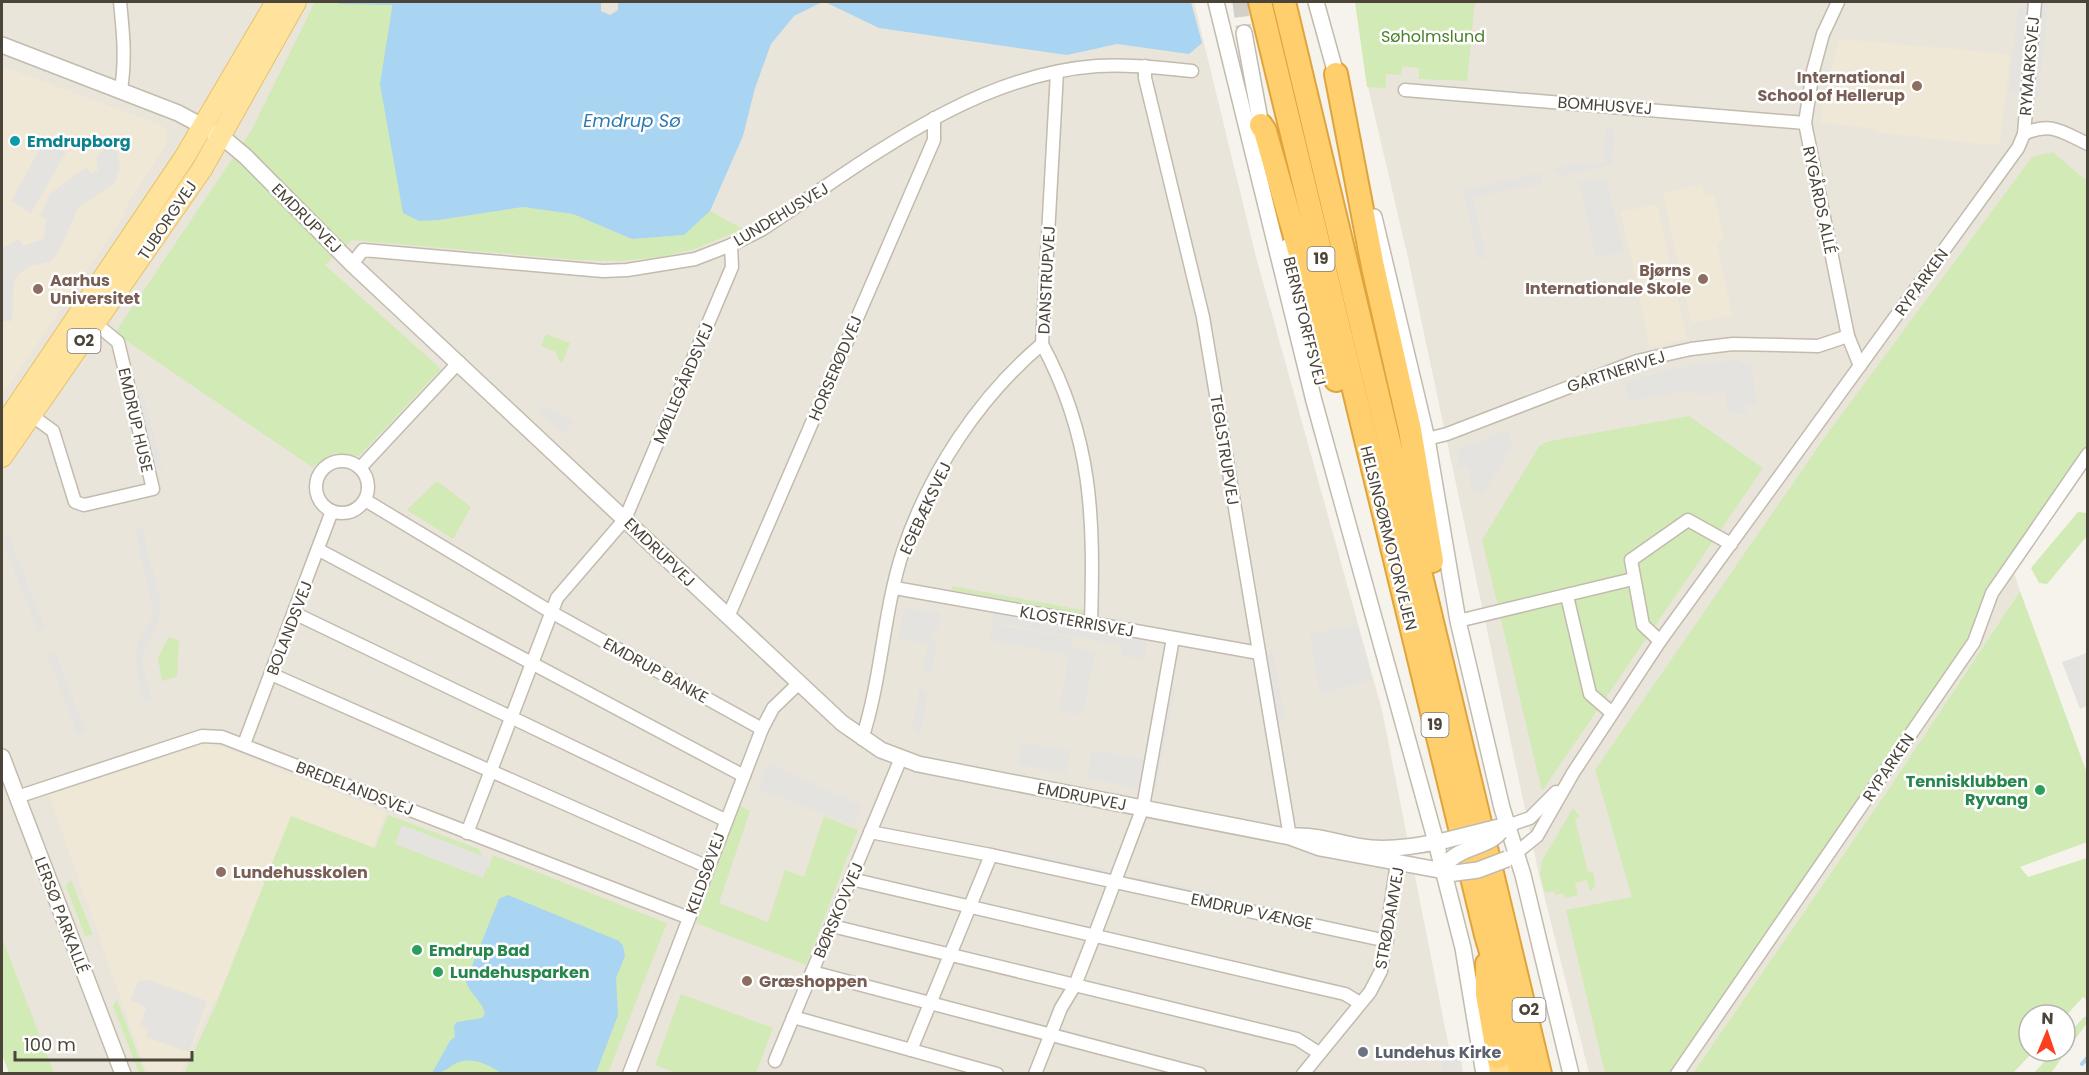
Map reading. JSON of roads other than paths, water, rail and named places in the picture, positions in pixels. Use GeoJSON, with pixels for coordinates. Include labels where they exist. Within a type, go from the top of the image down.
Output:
{"type":"FeatureCollection","features":[{"type":"Feature","properties":{"kind":"highway","name":"HELSINGØRMOTORVEJEN"},"geometry":{"type":"LineString","coordinates":[[1260,2],[1383,516],[1486,935],[1503,992],[1521,1074]]}},
{"type":"Feature","properties":{"kind":"highway","name":"HELSINGØRMOTORVEJEN"},"geometry":{"type":"LineString","coordinates":[[1284,2],[1540,1074]]}},
{"type":"Feature","properties":{"kind":"highway"},"geometry":{"type":"LineString","coordinates":[[1336,74],[1367,237],[1418,469],[1444,670]]}},
{"type":"Feature","properties":{"kind":"highway"},"geometry":{"type":"LineString","coordinates":[[1261,125],[1265,130],[1347,422],[1383,516]]}},
{"type":"Feature","properties":{"kind":"highway","name":"O2"},"geometry":{"type":"LineString","coordinates":[[1486,935],[1487,994],[1494,1068]]}},
{"type":"Feature","properties":{"kind":"highway","name":"O2"},"geometry":{"type":"LineString","coordinates":[[1511,946],[1548,1074]]}},
{"type":"Feature","properties":{"kind":"main road","name":"TUBORGVEJ"},"geometry":{"type":"LineString","coordinates":[[2,457],[202,169],[213,131],[276,2]]}},
{"type":"Feature","properties":{"kind":"main road","name":"TUBORGVEJ"},"geometry":{"type":"LineString","coordinates":[[2,428],[103,281],[213,131],[296,2]]}},
{"type":"Feature","properties":{"kind":"street"},"geometry":{"type":"LineString","coordinates":[[120,2],[125,51],[121,89]]}},
{"type":"Feature","properties":{"kind":"street"},"geometry":{"type":"LineString","coordinates":[[1215,2],[1314,400],[1372,609],[1450,868],[1463,948],[1494,1068]]}},
{"type":"Feature","properties":{"kind":"street"},"geometry":{"type":"LineString","coordinates":[[1316,2],[1368,194],[1427,439],[1458,621],[1502,828],[1571,1074]]}},
{"type":"Feature","properties":{"kind":"street"},"geometry":{"type":"LineString","coordinates":[[1325,2],[1336,74]]}},
{"type":"Feature","properties":{"kind":"street","name":"RYGÅRDS ALLÉ"},"geometry":{"type":"LineString","coordinates":[[1838,2],[1824,32],[1813,70],[1805,123],[1848,336],[1860,366]]}},
{"type":"Feature","properties":{"kind":"street","name":"RYMARKSVEJ"},"geometry":{"type":"LineString","coordinates":[[2035,2],[2024,134],[2039,127],[2053,127],[2088,144]]}},
{"type":"Feature","properties":{"kind":"street","name":"BERNSTORFFSVEJ"},"geometry":{"type":"LineString","coordinates":[[1244,33],[1261,125],[1258,132],[1324,397],[1372,609]]}},
{"type":"Feature","properties":{"kind":"street","name":"EMDRUPVEJ"},"geometry":{"type":"LineString","coordinates":[[2,45],[121,89],[213,131],[245,156],[352,264],[728,617],[862,739],[901,758],[1290,837],[1311,846],[1397,862],[1478,870],[1511,856]]}},
{"type":"Feature","properties":{"kind":"street","name":"LUNDEHUSVEJ"},"geometry":{"type":"LineString","coordinates":[[352,264],[363,250],[603,271],[627,270],[695,259],[761,230],[934,118],[978,96],[1057,72],[1097,66],[1145,66],[1192,71]]}},
{"type":"Feature","properties":{"kind":"street","name":"TEGLSTRUPVEJ"},"geometry":{"type":"LineString","coordinates":[[1145,66],[1145,78],[1203,317],[1290,837]]}},
{"type":"Feature","properties":{"kind":"street","name":"DANSTRUPVEJ"},"geometry":{"type":"LineString","coordinates":[[1057,72],[1042,344],[1059,380],[1084,456],[1092,513],[1091,623]]}},
{"type":"Feature","properties":{"kind":"street","name":"BOMHUSVEJ"},"geometry":{"type":"LineString","coordinates":[[1405,90],[1805,123]]}},
{"type":"Feature","properties":{"kind":"street","name":"HORSERØDVEJ"},"geometry":{"type":"LineString","coordinates":[[728,617],[934,140],[934,118]]}},
{"type":"Feature","properties":{"kind":"street","name":"RYPARKEN"},"geometry":{"type":"LineString","coordinates":[[1511,856],[1537,837],[1573,773],[1660,641],[2013,154],[2024,134]]}},
{"type":"Feature","properties":{"kind":"street","name":"MØLLEGÅRDSVEJ"},"geometry":{"type":"LineString","coordinates":[[625,519],[732,267],[731,245]]}},
{"type":"Feature","properties":{"kind":"street","name":"EMDRUP HUSE"},"geometry":{"type":"LineString","coordinates":[[32,415],[53,431],[75,502],[84,505],[153,489],[118,342],[96,324]]}},
{"type":"Feature","properties":{"kind":"street","name":"GARTNERIVEJ"},"geometry":{"type":"LineString","coordinates":[[1427,439],[1447,434],[1636,361],[1691,349],[1733,344],[1818,346],[1848,336]]}},
{"type":"Feature","properties":{"kind":"street","name":"EGEBÆKSVEJ"},"geometry":{"type":"LineString","coordinates":[[862,739],[871,711],[903,551],[919,515],[963,432],[991,394],[1042,344]]}},
{"type":"Feature","properties":{"kind":"street"},"geometry":{"type":"LineString","coordinates":[[360,468],[459,362]]}},
{"type":"Feature","properties":{"kind":"street","name":"RYPARKEN"},"geometry":{"type":"LineString","coordinates":[[1677,1074],[1974,642],[1992,593],[2088,454]]}},
{"type":"Feature","properties":{"kind":"street"},"geometry":{"type":"LineString","coordinates":[[344,461],[360,468],[368,483],[365,500],[351,512],[332,511],[319,498],[316,488],[321,471],[328,465],[344,461]]}},
{"type":"Feature","properties":{"kind":"street","name":"EMDRUP BANKE"},"geometry":{"type":"LineString","coordinates":[[365,500],[551,612],[762,729]]}},
{"type":"Feature","properties":{"kind":"street","name":"BOLANDSVEJ"},"geometry":{"type":"LineString","coordinates":[[244,744],[332,511]]}},
{"type":"Feature","properties":{"kind":"street"},"geometry":{"type":"LineString","coordinates":[[467,833],[557,598],[625,519]]}},
{"type":"Feature","properties":{"kind":"street"},"geometry":{"type":"LineString","coordinates":[[1660,641],[1643,625],[1631,560],[1688,520],[1731,544]]}},
{"type":"Feature","properties":{"kind":"street"},"geometry":{"type":"LineString","coordinates":[[319,550],[744,776]]}},
{"type":"Feature","properties":{"kind":"street"},"geometry":{"type":"LineString","coordinates":[[1458,621],[1633,579]]}},
{"type":"Feature","properties":{"kind":"street","name":"KLOSTERRISVEJ"},"geometry":{"type":"LineString","coordinates":[[895,588],[1259,653]]}},
{"type":"Feature","properties":{"kind":"street"},"geometry":{"type":"LineString","coordinates":[[1567,596],[1590,694],[1612,713]]}},
{"type":"Feature","properties":{"kind":"street"},"geometry":{"type":"LineString","coordinates":[[294,614],[725,820]]}},
{"type":"Feature","properties":{"kind":"street"},"geometry":{"type":"LineString","coordinates":[[1035,1074],[1061,1008],[1075,985],[1116,883],[1143,807],[1173,638]]}},
{"type":"Feature","properties":{"kind":"street"},"geometry":{"type":"LineString","coordinates":[[271,674],[708,867]]}},
{"type":"Feature","properties":{"kind":"street","name":"KELDSØVEJ"},"geometry":{"type":"LineString","coordinates":[[629,1074],[762,729],[773,708],[800,683]]}},
{"type":"Feature","properties":{"kind":"street","name":"BREDELANDSVEJ"},"geometry":{"type":"LineString","coordinates":[[17,797],[202,736],[222,737],[689,918]]}},
{"type":"Feature","properties":{"kind":"street","name":"LERSØ PARKALLÉ"},"geometry":{"type":"LineString","coordinates":[[2,757],[123,1074]]}},
{"type":"Feature","properties":{"kind":"street","name":"BØRSKOVVEJ"},"geometry":{"type":"LineString","coordinates":[[775,1061],[901,758]]}},
{"type":"Feature","properties":{"kind":"street","name":"RYPARKEN"},"geometry":{"type":"LineString","coordinates":[[1502,828],[1530,818],[1573,773]]}},
{"type":"Feature","properties":{"kind":"street"},"geometry":{"type":"LineString","coordinates":[[1450,868],[1467,848],[1490,841],[1502,828]]}},
{"type":"Feature","properties":{"kind":"street","name":"EMDRUPVEJ"},"geometry":{"type":"LineString","coordinates":[[1290,837],[1312,835],[1369,848],[1442,841],[1502,828]]}},
{"type":"Feature","properties":{"kind":"street","name":"EMDRUP VÆNGE"},"geometry":{"type":"LineString","coordinates":[[870,832],[991,855],[1387,941]]}},
{"type":"Feature","properties":{"kind":"street","name":"STRØDAMVEJ"},"geometry":{"type":"LineString","coordinates":[[1303,1074],[1370,992],[1381,971],[1397,862],[1408,846]]}},
{"type":"Feature","properties":{"kind":"street"},"geometry":{"type":"LineString","coordinates":[[911,1050],[991,855]]}},
{"type":"Feature","properties":{"kind":"street"},"geometry":{"type":"LineString","coordinates":[[850,879],[1095,934],[1345,994],[1360,1003]]}},
{"type":"Feature","properties":{"kind":"street"},"geometry":{"type":"LineString","coordinates":[[831,926],[1297,1039],[1319,1053]]}},
{"type":"Feature","properties":{"kind":"street"},"geometry":{"type":"LineString","coordinates":[[812,972],[1200,1074]]}},
{"type":"Feature","properties":{"kind":"street"},"geometry":{"type":"LineString","coordinates":[[793,1017],[997,1074]]}},
{"type":"Feature","properties":{"kind":"water","name":"Emdrup Sø"},"geometry":{"type":"Polygon","coordinates":[[[393,2],[601,2],[601,11],[610,15],[618,10],[618,2],[822,2],[794,16],[771,44],[755,88],[743,136],[710,211],[684,235],[632,239],[573,214],[523,207],[419,221],[403,213],[380,84],[393,2]]]}},
{"type":"Feature","properties":{"kind":"water"},"geometry":{"type":"Polygon","coordinates":[[[825,2],[1191,2],[1202,43],[1189,54],[1117,44],[1067,55],[879,28],[825,2]]]}},
{"type":"Feature","properties":{"kind":"water"},"geometry":{"type":"Polygon","coordinates":[[[508,895],[619,941],[623,946],[625,956],[616,978],[618,1015],[596,1073],[501,1073],[470,1060],[432,1073],[450,1041],[455,1037],[454,1026],[457,1022],[482,1018],[485,1014],[482,1005],[466,981],[499,899],[508,895]]]}},
{"type":"Feature","properties":{"kind":"waterway"},"geometry":{"type":"LineString","coordinates":[[340,2],[392,3]]}},
{"type":"Feature","properties":{"kind":"waterway"},"geometry":{"type":"LineString","coordinates":[[2082,1064],[2088,1057]]}},
{"type":"Feature","properties":{"kind":"tunnel"},"geometry":{"type":"LineString","coordinates":[[1240,2],[1244,33]]}},
{"type":"Feature","properties":{"kind":"place","name":"International School of Hellerup"},"geometry":{"type":"Point","coordinates":[1917,86]}},
{"type":"Feature","properties":{"kind":"place","name":"Emdrupborg"},"geometry":{"type":"Point","coordinates":[15,141]}},
{"type":"Feature","properties":{"kind":"place","name":"Bjørns Internationale Skole"},"geometry":{"type":"Point","coordinates":[1703,279]}},
{"type":"Feature","properties":{"kind":"place","name":"Aarhus Universitet"},"geometry":{"type":"Point","coordinates":[38,289]}},
{"type":"Feature","properties":{"kind":"place","name":"Tennisklubben Ryvang"},"geometry":{"type":"Point","coordinates":[2040,790]}},
{"type":"Feature","properties":{"kind":"place","name":"Lundehusskolen"},"geometry":{"type":"Point","coordinates":[221,872]}},
{"type":"Feature","properties":{"kind":"place","name":"Emdrup Bad"},"geometry":{"type":"Point","coordinates":[417,950]}},
{"type":"Feature","properties":{"kind":"place","name":"Lundehusparken"},"geometry":{"type":"Point","coordinates":[438,972]}},
{"type":"Feature","properties":{"kind":"place","name":"Græshoppen"},"geometry":{"type":"Point","coordinates":[747,981]}},
{"type":"Feature","properties":{"kind":"place","name":"Lundehus Kirke"},"geometry":{"type":"Point","coordinates":[1363,1052]}},
{"type":"Feature","properties":{"kind":"park label","name":"Søholmslund"},"geometry":{"type":"Point","coordinates":[1433,36]}}]}
